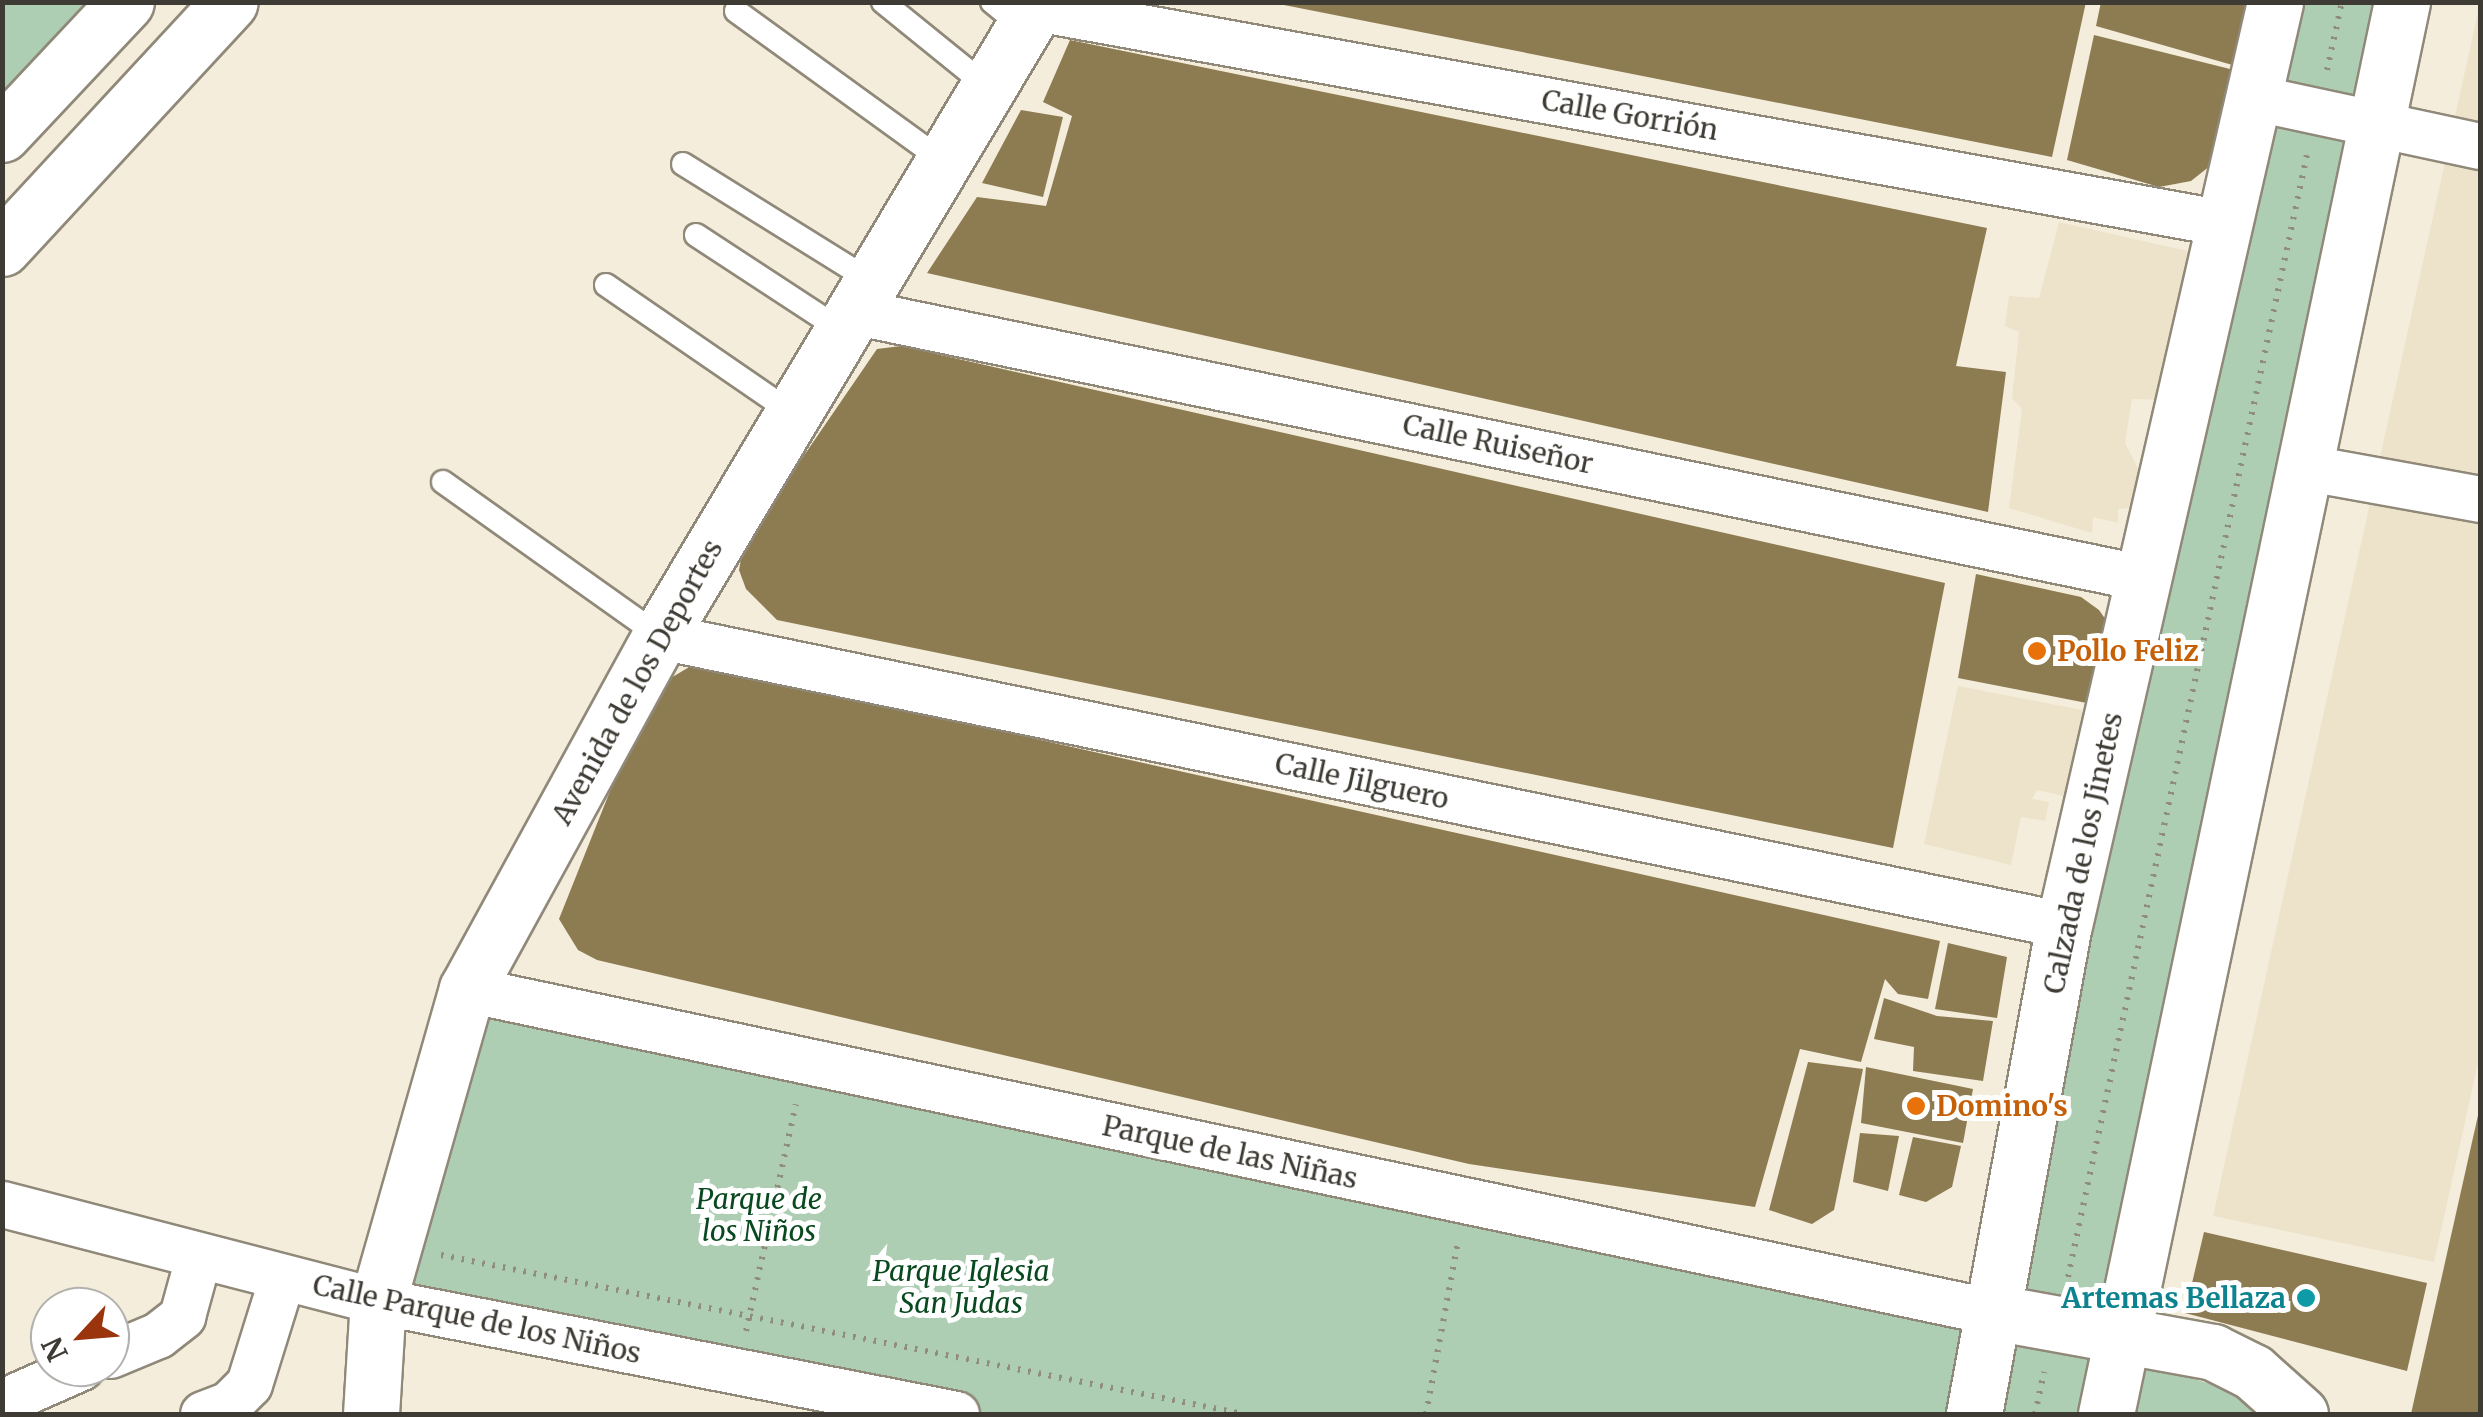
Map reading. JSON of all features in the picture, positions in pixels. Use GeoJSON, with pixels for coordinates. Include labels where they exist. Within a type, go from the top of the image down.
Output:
{"type":"FeatureCollection","features":[{"type":"Feature","properties":{"kind":"main road"},"geometry":{"type":"LineString","coordinates":[[2,134],[126,2]]}},
{"type":"Feature","properties":{"kind":"main road"},"geometry":{"type":"LineString","coordinates":[[2,248],[230,2]]}},
{"type":"Feature","properties":{"kind":"main road","name":"Calzada de los Jinetes"},"geometry":{"type":"LineString","coordinates":[[1974,1414],[2064,925],[2256,98],[2274,2]]}},
{"type":"Feature","properties":{"kind":"main road"},"geometry":{"type":"LineString","coordinates":[[2106,1414],[2402,2]]}},
{"type":"Feature","properties":{"kind":"main road","name":"Avenida de los Deportes"},"geometry":{"type":"LineString","coordinates":[[371,1414],[378,1301],[467,990],[660,636],[988,87],[1023,10]]}},
{"type":"Feature","properties":{"kind":"main road"},"geometry":{"type":"LineString","coordinates":[[1993,1312],[2056,1327],[2213,1352],[2253,1372],[2300,1414]]}},
{"type":"Feature","properties":{"kind":"street","name":"Calle Gorrión"},"geometry":{"type":"LineString","coordinates":[[1023,10],[2224,223]]}},
{"type":"Feature","properties":{"kind":"street"},"geometry":{"type":"LineString","coordinates":[[2256,98],[2480,146]]}},
{"type":"Feature","properties":{"kind":"street","name":"Calle Ruiseñor"},"geometry":{"type":"LineString","coordinates":[[855,307],[2144,578]]}},
{"type":"Feature","properties":{"kind":"street"},"geometry":{"type":"LineString","coordinates":[[2303,467],[2480,499]]}},
{"type":"Feature","properties":{"kind":"street","name":"Calle Jilguero"},"geometry":{"type":"LineString","coordinates":[[660,636],[2064,925]]}},
{"type":"Feature","properties":{"kind":"street","name":"Parque de las Niñas"},"geometry":{"type":"LineString","coordinates":[[467,990],[1993,1312]]}},
{"type":"Feature","properties":{"kind":"street","name":"Calle Parque de los Niños"},"geometry":{"type":"LineString","coordinates":[[2,1204],[198,1258],[378,1301],[956,1414]]}},
{"type":"Feature","properties":{"kind":"street"},"geometry":{"type":"LineString","coordinates":[[130,1347],[158,1335],[182,1316],[198,1258]]}},
{"type":"Feature","properties":{"kind":"street"},"geometry":{"type":"LineString","coordinates":[[203,1414],[229,1404],[248,1384],[282,1278]]}},
{"type":"Feature","properties":{"kind":"street"},"geometry":{"type":"LineString","coordinates":[[2,1402],[36,1387]]}},
{"type":"Feature","properties":{"kind":"lane"},"geometry":{"type":"LineString","coordinates":[[882,2],[988,87]]}},
{"type":"Feature","properties":{"kind":"lane"},"geometry":{"type":"LineString","coordinates":[[736,11],[943,161]]}},
{"type":"Feature","properties":{"kind":"lane"},"geometry":{"type":"LineString","coordinates":[[683,164],[855,307]]}},
{"type":"Feature","properties":{"kind":"lane"},"geometry":{"type":"LineString","coordinates":[[696,235],[855,307]]}},
{"type":"Feature","properties":{"kind":"lane"},"geometry":{"type":"LineString","coordinates":[[606,284],[792,413]]}},
{"type":"Feature","properties":{"kind":"lane"},"geometry":{"type":"LineString","coordinates":[[443,482],[660,636]]}},
{"type":"Feature","properties":{"kind":"path"},"geometry":{"type":"LineString","coordinates":[[2035,1414],[2342,2]]}},
{"type":"Feature","properties":{"kind":"path"},"geometry":{"type":"LineString","coordinates":[[737,1371],[805,1062]]}},
{"type":"Feature","properties":{"kind":"path"},"geometry":{"type":"LineString","coordinates":[[1426,1414],[1465,1202]]}},
{"type":"Feature","properties":{"kind":"path"},"geometry":{"type":"LineString","coordinates":[[393,1246],[1244,1414]]}},
{"type":"Feature","properties":{"kind":"shaded area"},"geometry":{"type":"Polygon","coordinates":[[[2480,3],[2480,1054],[2434,1262],[2213,1216],[2480,3]]]}},
{"type":"Feature","properties":{"kind":"shaded area"},"geometry":{"type":"Polygon","coordinates":[[[2059,222],[2192,252],[2169,400],[2132,399],[2125,443],[2140,472],[2129,508],[2118,509],[2118,523],[2093,517],[2092,533],[2009,508],[2022,409],[2012,398],[2019,332],[2005,326],[2009,296],[2039,298],[2059,222]]]}},
{"type":"Feature","properties":{"kind":"shaded area"},"geometry":{"type":"Polygon","coordinates":[[[1958,686],[2082,710],[2088,725],[2089,753],[2072,758],[2068,797],[2037,790],[2032,799],[2049,802],[2045,821],[2021,817],[2011,865],[1924,844],[1958,686]]]}},
{"type":"Feature","properties":{"kind":"green space"},"geometry":{"type":"Polygon","coordinates":[[[3,3],[89,3],[3,95],[3,3]]]}},
{"type":"Feature","properties":{"kind":"green space"},"geometry":{"type":"Polygon","coordinates":[[[2283,3],[2401,3],[2119,1332],[1999,1305],[2283,3]]]}},
{"type":"Feature","properties":{"kind":"green space","name":"Parque de los Niños"},"geometry":{"type":"Polygon","coordinates":[[[475,1001],[1990,1315],[1973,1414],[964,1414],[384,1297],[475,1001]]]}},
{"type":"Feature","properties":{"kind":"green space"},"geometry":{"type":"Polygon","coordinates":[[[1994,1317],[2121,1340],[2105,1414],[1975,1414],[1994,1317]]]}},
{"type":"Feature","properties":{"kind":"green space"},"geometry":{"type":"Polygon","coordinates":[[[2141,1362],[2232,1391],[2268,1414],[2128,1414],[2141,1362]]]}},
{"type":"Feature","properties":{"kind":"building"},"geometry":{"type":"Polygon","coordinates":[[[1269,2],[2086,2],[2052,157],[1269,2]]]}},
{"type":"Feature","properties":{"kind":"building"},"geometry":{"type":"Polygon","coordinates":[[[2101,2],[2251,2],[2236,66],[2096,26],[2101,2]]]}},
{"type":"Feature","properties":{"kind":"building"},"geometry":{"type":"Polygon","coordinates":[[[2094,35],[2234,70],[2215,162],[2191,181],[2159,187],[2067,160],[2094,35]]]}},
{"type":"Feature","properties":{"kind":"building"},"geometry":{"type":"Polygon","coordinates":[[[1070,40],[1987,228],[1956,366],[2006,372],[1988,512],[927,273],[977,197],[1046,206],[1072,116],[1043,102],[1070,40]]]}},
{"type":"Feature","properties":{"kind":"building"},"geometry":{"type":"Polygon","coordinates":[[[1021,110],[1063,117],[1043,197],[982,183],[1021,110]]]}},
{"type":"Feature","properties":{"kind":"building"},"geometry":{"type":"Polygon","coordinates":[[[901,346],[1945,583],[1893,848],[777,620],[746,589],[739,570],[744,543],[877,349],[901,346]]]}},
{"type":"Feature","properties":{"kind":"building","name":"Pollo Feliz"},"geometry":{"type":"Polygon","coordinates":[[[1976,574],[2081,597],[2099,610],[2108,623],[2097,705],[1958,678],[1976,574]]]}},
{"type":"Feature","properties":{"kind":"building"},"geometry":{"type":"Polygon","coordinates":[[[696,663],[1940,941],[1928,999],[1898,994],[1885,979],[1861,1062],[1800,1049],[1755,1207],[1469,1164],[597,960],[578,950],[559,919],[644,706],[659,685],[696,663]]]}},
{"type":"Feature","properties":{"kind":"building"},"geometry":{"type":"Polygon","coordinates":[[[1948,943],[2007,957],[1997,1018],[1935,1009],[1948,943]]]}},
{"type":"Feature","properties":{"kind":"building"},"geometry":{"type":"Polygon","coordinates":[[[1884,998],[1937,1016],[1993,1021],[1983,1081],[1913,1071],[1914,1047],[1874,1039],[1884,998]]]}},
{"type":"Feature","properties":{"kind":"building"},"geometry":{"type":"Polygon","coordinates":[[[1808,1062],[1863,1069],[1834,1210],[1812,1224],[1769,1210],[1808,1062]]]}},
{"type":"Feature","properties":{"kind":"building","name":"Domino's"},"geometry":{"type":"Polygon","coordinates":[[[1866,1067],[1973,1089],[1963,1143],[1861,1123],[1866,1067]]]}},
{"type":"Feature","properties":{"kind":"building"},"geometry":{"type":"Polygon","coordinates":[[[2479,1111],[2480,1414],[2411,1414],[2479,1111]]]}},
{"type":"Feature","properties":{"kind":"building"},"geometry":{"type":"Polygon","coordinates":[[[1860,1133],[1899,1136],[1888,1191],[1853,1182],[1860,1133]]]}},
{"type":"Feature","properties":{"kind":"building"},"geometry":{"type":"Polygon","coordinates":[[[1913,1137],[1961,1146],[1952,1187],[1926,1202],[1899,1195],[1913,1137]]]}},
{"type":"Feature","properties":{"kind":"building","name":"Artemas Bellaza"},"geometry":{"type":"Polygon","coordinates":[[[2204,1232],[2427,1283],[2407,1371],[2185,1313],[2204,1232]]]}},
{"type":"Feature","properties":{"kind":"place","name":"Pollo Feliz"},"geometry":{"type":"Point","coordinates":[2037,651]}},
{"type":"Feature","properties":{"kind":"place","name":"Domino's"},"geometry":{"type":"Point","coordinates":[1916,1106]}},
{"type":"Feature","properties":{"kind":"place","name":"Artemas Bellaza"},"geometry":{"type":"Point","coordinates":[2306,1298]}},
{"type":"Feature","properties":{"kind":"park label","name":"Parque Iglesia San Judas"},"geometry":{"type":"Point","coordinates":[961,1287]}}]}
